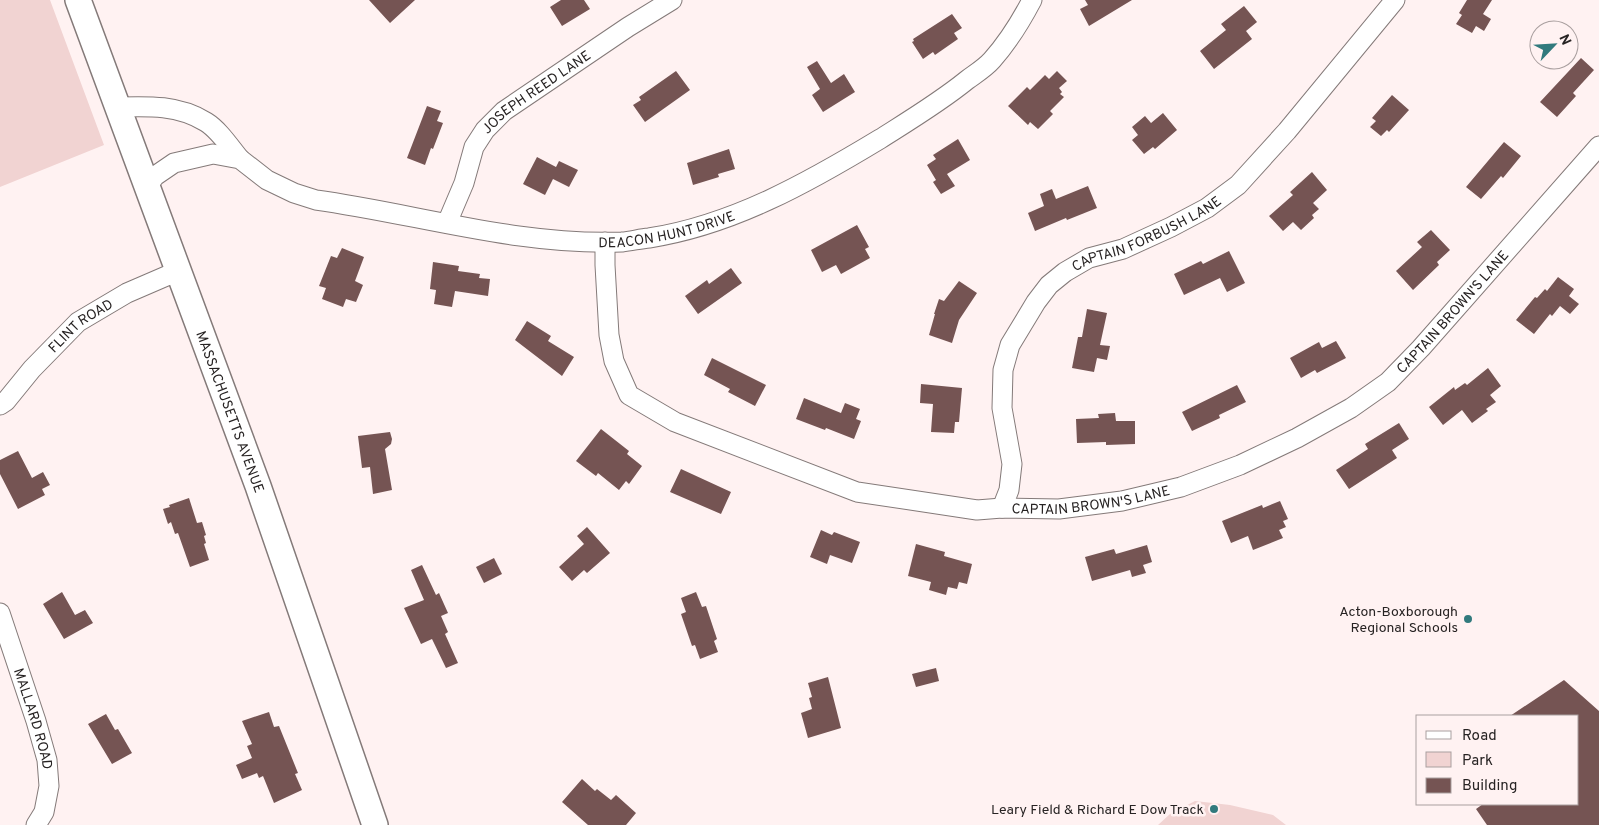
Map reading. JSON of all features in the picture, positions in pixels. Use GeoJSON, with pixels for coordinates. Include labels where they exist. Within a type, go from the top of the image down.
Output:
{"type":"FeatureCollection","features":[{"type":"Feature","properties":{"kind":"main road","name":"MASSACHUSETTS AVENUE"},"geometry":{"type":"LineString","coordinates":[[78,0],[261,495],[375,825]]}},
{"type":"Feature","properties":{"kind":"street","name":"JOSEPH REED LANE"},"geometry":{"type":"LineString","coordinates":[[447,223],[464,183],[474,147],[485,130],[504,111],[628,27],[672,0]]}},
{"type":"Feature","properties":{"kind":"street","name":"DEACON HUNT DRIVE"},"geometry":{"type":"LineString","coordinates":[[118,107],[144,106],[183,110],[207,122],[220,134],[240,159],[267,180],[294,193],[316,200],[509,235],[558,241],[623,242],[677,234],[718,221],[783,194],[839,164],[947,96],[991,62],[1020,22],[1032,0]]}},
{"type":"Feature","properties":{"kind":"street","name":"CAPTAIN FORBUSH LANE"},"geometry":{"type":"LineString","coordinates":[[1002,508],[1009,490],[1012,464],[1002,408],[1003,370],[1010,345],[1036,302],[1049,285],[1065,272],[1089,258],[1123,249],[1207,208],[1238,185],[1287,131],[1395,0]]}},
{"type":"Feature","properties":{"kind":"street","name":"CAPTAIN BROWN'S LANE"},"geometry":{"type":"LineString","coordinates":[[605,242],[609,335],[614,361],[629,395],[676,422],[857,492],[977,510],[1002,508],[1059,509],[1122,501],[1182,487],[1240,465],[1297,438],[1351,408],[1388,382],[1421,348],[1599,146]]}},
{"type":"Feature","properties":{"kind":"street","name":"DEACON HUNT DRIVE"},"geometry":{"type":"LineString","coordinates":[[147,186],[155,176],[174,163],[213,154],[240,159]]}},
{"type":"Feature","properties":{"kind":"street","name":"FLINT ROAD"},"geometry":{"type":"LineString","coordinates":[[0,405],[6,401],[32,369],[78,322],[128,293],[178,270]]}},
{"type":"Feature","properties":{"kind":"street","name":"MALLARD ROAD"},"geometry":{"type":"LineString","coordinates":[[0,613],[47,760],[48,786],[46,803],[44,812],[36,825]]}},
{"type":"Feature","properties":{"kind":"green space"},"geometry":{"type":"Polygon","coordinates":[[[0,0],[50,0],[104,145],[0,187],[0,0]]]}},
{"type":"Feature","properties":{"kind":"green space","name":"Leary Field & Richard E Dow Track"},"geometry":{"type":"Polygon","coordinates":[[[1195,801],[1230,805],[1273,815],[1286,825],[1158,825],[1170,814],[1195,801]]]}},
{"type":"Feature","properties":{"kind":"building"},"geometry":{"type":"Polygon","coordinates":[[[369,0],[415,0],[390,23],[369,0]]]}},
{"type":"Feature","properties":{"kind":"building"},"geometry":{"type":"Polygon","coordinates":[[[561,0],[584,0],[590,9],[562,26],[550,7],[561,0]]]}},
{"type":"Feature","properties":{"kind":"building"},"geometry":{"type":"Polygon","coordinates":[[[1085,0],[1132,0],[1089,26],[1080,9],[1088,5],[1085,0]]]}},
{"type":"Feature","properties":{"kind":"building"},"geometry":{"type":"Polygon","coordinates":[[[1467,0],[1492,0],[1483,14],[1491,19],[1484,31],[1476,26],[1472,33],[1456,24],[1462,15],[1459,13],[1467,0]]]}},
{"type":"Feature","properties":{"kind":"building"},"geometry":{"type":"Polygon","coordinates":[[[1244,6],[1257,22],[1246,31],[1252,39],[1214,69],[1200,51],[1226,30],[1221,24],[1244,6]]]}},
{"type":"Feature","properties":{"kind":"building"},"geometry":{"type":"Polygon","coordinates":[[[952,14],[962,28],[954,33],[958,39],[935,55],[933,52],[923,59],[912,42],[914,41],[913,39],[952,14]]]}},
{"type":"Feature","properties":{"kind":"building"},"geometry":{"type":"Polygon","coordinates":[[[1581,58],[1594,70],[1573,93],[1576,96],[1557,117],[1540,102],[1570,70],[1579,70],[1579,60],[1581,58]]]}},
{"type":"Feature","properties":{"kind":"building"},"geometry":{"type":"Polygon","coordinates":[[[817,61],[831,83],[844,74],[855,92],[823,112],[812,95],[820,89],[807,67],[817,61]]]}},
{"type":"Feature","properties":{"kind":"building"},"geometry":{"type":"Polygon","coordinates":[[[676,71],[690,90],[645,122],[633,105],[641,100],[639,97],[676,71]]]}},
{"type":"Feature","properties":{"kind":"building"},"geometry":{"type":"Polygon","coordinates":[[[1057,71],[1067,81],[1059,88],[1062,92],[1060,94],[1064,97],[1050,111],[1053,114],[1038,129],[1030,122],[1028,125],[1008,106],[1027,87],[1030,90],[1045,75],[1049,79],[1057,71]]]}},
{"type":"Feature","properties":{"kind":"building"},"geometry":{"type":"Polygon","coordinates":[[[1392,95],[1409,110],[1389,132],[1387,130],[1381,136],[1370,127],[1376,121],[1372,118],[1392,95]]]}},
{"type":"Feature","properties":{"kind":"building"},"geometry":{"type":"Polygon","coordinates":[[[427,106],[441,111],[437,121],[443,123],[425,165],[407,158],[427,106]]]}},
{"type":"Feature","properties":{"kind":"building"},"geometry":{"type":"Polygon","coordinates":[[[1163,113],[1177,130],[1155,149],[1153,147],[1144,154],[1132,140],[1138,135],[1132,127],[1145,116],[1151,123],[1163,113]]]}},
{"type":"Feature","properties":{"kind":"building"},"geometry":{"type":"Polygon","coordinates":[[[958,139],[970,160],[947,174],[955,186],[941,194],[933,182],[936,180],[927,165],[936,159],[933,155],[958,139]]]}},
{"type":"Feature","properties":{"kind":"building"},"geometry":{"type":"Polygon","coordinates":[[[1504,142],[1521,156],[1503,178],[1501,176],[1481,199],[1466,187],[1504,142]]]}},
{"type":"Feature","properties":{"kind":"building"},"geometry":{"type":"Polygon","coordinates":[[[729,149],[735,169],[718,174],[719,177],[693,185],[687,163],[729,149]]]}},
{"type":"Feature","properties":{"kind":"building"},"geometry":{"type":"Polygon","coordinates":[[[537,157],[556,167],[559,161],[578,170],[569,187],[553,179],[545,195],[523,184],[537,157]]]}},
{"type":"Feature","properties":{"kind":"building"},"geometry":{"type":"Polygon","coordinates":[[[1312,172],[1327,190],[1313,203],[1319,209],[1312,215],[1314,218],[1301,230],[1293,222],[1283,231],[1269,216],[1293,195],[1290,192],[1312,172]]]}},
{"type":"Feature","properties":{"kind":"building"},"geometry":{"type":"Polygon","coordinates":[[[1088,186],[1097,208],[1035,231],[1028,213],[1044,206],[1040,194],[1052,189],[1056,199],[1088,186]]]}},
{"type":"Feature","properties":{"kind":"building"},"geometry":{"type":"Polygon","coordinates":[[[857,225],[869,247],[865,249],[870,258],[841,274],[836,265],[822,272],[811,250],[857,225]]]}},
{"type":"Feature","properties":{"kind":"building"},"geometry":{"type":"Polygon","coordinates":[[[1431,230],[1450,250],[1437,262],[1439,265],[1413,290],[1396,271],[1422,247],[1417,242],[1431,230]]]}},
{"type":"Feature","properties":{"kind":"building"},"geometry":{"type":"Polygon","coordinates":[[[342,248],[364,257],[355,281],[363,285],[356,302],[346,299],[343,307],[322,299],[326,288],[319,286],[331,256],[337,258],[342,248]]]}},
{"type":"Feature","properties":{"kind":"building"},"geometry":{"type":"Polygon","coordinates":[[[1229,251],[1245,283],[1227,292],[1220,278],[1184,295],[1174,274],[1201,261],[1203,264],[1229,251]]]}},
{"type":"Feature","properties":{"kind":"building"},"geometry":{"type":"Polygon","coordinates":[[[433,262],[459,266],[458,271],[480,274],[479,278],[490,279],[488,296],[455,291],[452,307],[434,304],[436,290],[430,289],[433,262]]]}},
{"type":"Feature","properties":{"kind":"building"},"geometry":{"type":"Polygon","coordinates":[[[731,268],[742,283],[698,314],[685,296],[707,280],[709,284],[731,268]]]}},
{"type":"Feature","properties":{"kind":"building"},"geometry":{"type":"Polygon","coordinates":[[[1558,277],[1574,289],[1569,296],[1579,304],[1570,314],[1560,306],[1552,316],[1550,314],[1534,334],[1516,320],[1535,297],[1537,298],[1545,289],[1547,291],[1558,277]]]}},
{"type":"Feature","properties":{"kind":"building"},"geometry":{"type":"Polygon","coordinates":[[[959,281],[977,293],[959,320],[952,343],[929,335],[939,299],[944,301],[959,281]]]}},
{"type":"Feature","properties":{"kind":"building"},"geometry":{"type":"Polygon","coordinates":[[[1087,309],[1107,313],[1100,345],[1110,346],[1107,360],[1097,358],[1094,372],[1072,368],[1078,337],[1082,337],[1087,309]]]}},
{"type":"Feature","properties":{"kind":"building"},"geometry":{"type":"Polygon","coordinates":[[[527,321],[551,336],[548,341],[574,357],[562,376],[515,340],[527,321]]]}},
{"type":"Feature","properties":{"kind":"building"},"geometry":{"type":"Polygon","coordinates":[[[1336,341],[1346,358],[1317,373],[1315,370],[1301,378],[1290,358],[1319,342],[1322,348],[1336,341]]]}},
{"type":"Feature","properties":{"kind":"building"},"geometry":{"type":"Polygon","coordinates":[[[712,358],[766,385],[755,406],[728,392],[730,389],[704,375],[712,358]]]}},
{"type":"Feature","properties":{"kind":"building"},"geometry":{"type":"Polygon","coordinates":[[[1488,368],[1501,386],[1490,395],[1496,402],[1486,409],[1488,411],[1472,423],[1462,410],[1443,425],[1429,407],[1454,387],[1455,390],[1465,383],[1467,385],[1488,368]]]}},
{"type":"Feature","properties":{"kind":"building"},"geometry":{"type":"Polygon","coordinates":[[[921,384],[962,388],[959,422],[955,422],[954,433],[931,432],[933,404],[920,403],[921,384]]]}},
{"type":"Feature","properties":{"kind":"building"},"geometry":{"type":"Polygon","coordinates":[[[1237,385],[1246,402],[1219,415],[1220,418],[1192,431],[1182,412],[1237,385]]]}},
{"type":"Feature","properties":{"kind":"building"},"geometry":{"type":"Polygon","coordinates":[[[804,398],[841,413],[845,403],[860,409],[856,419],[861,421],[854,439],[796,419],[804,398]]]}},
{"type":"Feature","properties":{"kind":"building"},"geometry":{"type":"Polygon","coordinates":[[[1115,413],[1116,421],[1135,421],[1135,444],[1077,443],[1076,419],[1099,418],[1098,414],[1115,413]]]}},
{"type":"Feature","properties":{"kind":"building"},"geometry":{"type":"Polygon","coordinates":[[[1399,423],[1409,439],[1392,450],[1397,458],[1349,489],[1336,470],[1368,449],[1365,444],[1399,423]]]}},
{"type":"Feature","properties":{"kind":"building"},"geometry":{"type":"Polygon","coordinates":[[[601,429],[629,451],[627,454],[642,466],[629,484],[626,481],[619,490],[598,473],[596,476],[576,461],[601,429]]]}},
{"type":"Feature","properties":{"kind":"building"},"geometry":{"type":"Polygon","coordinates":[[[390,432],[391,444],[385,449],[392,490],[373,494],[370,467],[362,468],[358,436],[390,432]]]}},
{"type":"Feature","properties":{"kind":"building"},"geometry":{"type":"Polygon","coordinates":[[[18,451],[32,478],[43,472],[50,485],[42,489],[45,495],[18,509],[0,474],[0,460],[18,451]]]}},
{"type":"Feature","properties":{"kind":"building"},"geometry":{"type":"Polygon","coordinates":[[[681,469],[731,492],[721,514],[670,492],[681,469]]]}},
{"type":"Feature","properties":{"kind":"building"},"geometry":{"type":"Polygon","coordinates":[[[189,498],[197,523],[202,522],[206,535],[204,536],[206,543],[204,544],[209,560],[190,567],[178,533],[175,534],[171,522],[168,524],[163,509],[189,498]]]}},
{"type":"Feature","properties":{"kind":"building"},"geometry":{"type":"Polygon","coordinates":[[[1280,501],[1288,519],[1283,521],[1286,527],[1279,530],[1283,538],[1253,550],[1248,536],[1231,543],[1222,521],[1262,505],[1263,508],[1280,501]]]}},
{"type":"Feature","properties":{"kind":"building"},"geometry":{"type":"Polygon","coordinates":[[[587,527],[610,553],[587,573],[584,570],[572,581],[559,567],[584,544],[577,536],[587,527]]]}},
{"type":"Feature","properties":{"kind":"building"},"geometry":{"type":"Polygon","coordinates":[[[821,530],[832,535],[834,532],[860,542],[852,563],[830,555],[827,564],[810,557],[821,530]]]}},
{"type":"Feature","properties":{"kind":"building"},"geometry":{"type":"Polygon","coordinates":[[[916,544],[945,552],[944,556],[972,564],[967,584],[959,582],[957,589],[948,587],[946,595],[929,590],[931,582],[908,576],[916,544]]]}},
{"type":"Feature","properties":{"kind":"building"},"geometry":{"type":"Polygon","coordinates":[[[1147,545],[1152,562],[1143,565],[1146,573],[1132,577],[1130,570],[1092,581],[1085,557],[1114,549],[1116,554],[1147,545]]]}},
{"type":"Feature","properties":{"kind":"building"},"geometry":{"type":"Polygon","coordinates":[[[494,558],[502,574],[484,583],[476,567],[494,558]]]}},
{"type":"Feature","properties":{"kind":"building"},"geometry":{"type":"Polygon","coordinates":[[[422,565],[436,595],[439,593],[448,613],[441,616],[448,632],[445,634],[458,663],[446,668],[432,639],[421,644],[404,608],[424,600],[411,570],[422,565]]]}},
{"type":"Feature","properties":{"kind":"building"},"geometry":{"type":"Polygon","coordinates":[[[62,592],[75,615],[85,610],[93,623],[64,639],[43,604],[62,592]]]}},
{"type":"Feature","properties":{"kind":"building"},"geometry":{"type":"Polygon","coordinates":[[[696,592],[702,607],[706,606],[717,639],[714,641],[718,652],[700,659],[695,645],[692,646],[681,614],[686,612],[681,598],[696,592]]]}},
{"type":"Feature","properties":{"kind":"building"},"geometry":{"type":"Polygon","coordinates":[[[936,668],[939,681],[916,687],[912,674],[936,668]]]}},
{"type":"Feature","properties":{"kind":"building"},"geometry":{"type":"Polygon","coordinates":[[[828,677],[841,728],[808,738],[801,713],[812,709],[809,698],[812,697],[808,683],[828,677]]]}},
{"type":"Feature","properties":{"kind":"building"},"geometry":{"type":"Polygon","coordinates":[[[1564,680],[1599,711],[1599,825],[1487,825],[1476,809],[1482,805],[1579,805],[1579,715],[1512,715],[1564,680]]]}},
{"type":"Feature","properties":{"kind":"building"},"geometry":{"type":"Polygon","coordinates":[[[269,712],[274,727],[279,726],[298,773],[295,774],[302,790],[274,803],[263,776],[259,778],[257,773],[242,779],[236,765],[252,758],[247,746],[252,744],[242,721],[269,712]]]}},
{"type":"Feature","properties":{"kind":"building"},"geometry":{"type":"Polygon","coordinates":[[[106,714],[115,730],[118,729],[132,753],[112,764],[88,724],[106,714]]]}},
{"type":"Feature","properties":{"kind":"building"},"geometry":{"type":"Polygon","coordinates":[[[582,779],[595,791],[597,789],[611,800],[616,795],[636,813],[626,825],[588,825],[562,802],[582,779]]]}},
{"type":"Feature","properties":{"kind":"place","name":"Acton-Boxborough Regional Schools"},"geometry":{"type":"Point","coordinates":[1468,619]}},
{"type":"Feature","properties":{"kind":"place","name":"Leary Field & Richard E Dow Track"},"geometry":{"type":"Point","coordinates":[1214,809]}}]}
